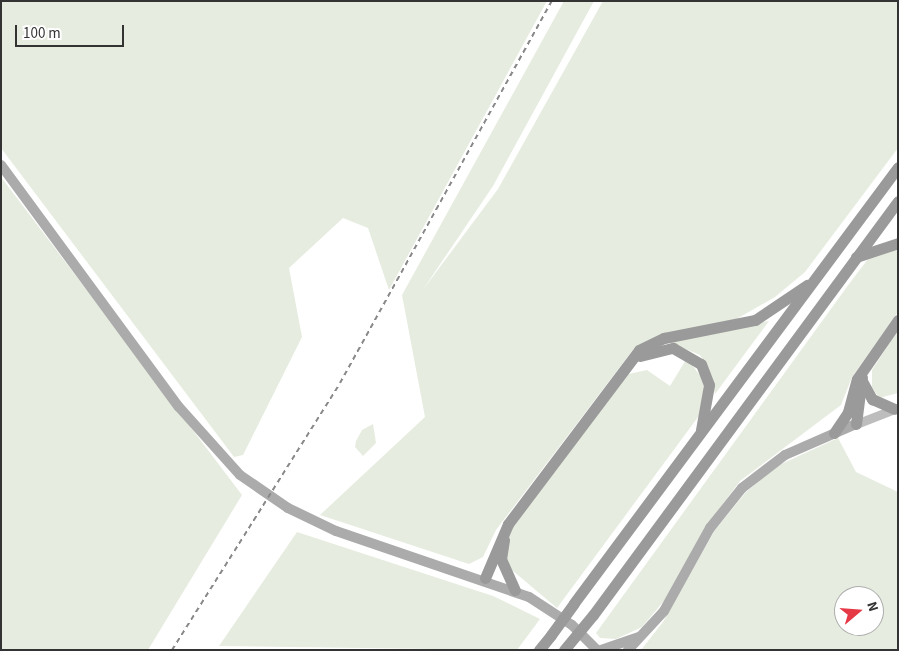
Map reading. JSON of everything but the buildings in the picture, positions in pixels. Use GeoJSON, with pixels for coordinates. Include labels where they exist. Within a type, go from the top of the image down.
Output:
{"type":"FeatureCollection","features":[{"type":"Feature","properties":{"kind":"highway"},"geometry":{"type":"LineString","coordinates":[[539,650],[898,167]]}},
{"type":"Feature","properties":{"kind":"highway"},"geometry":{"type":"LineString","coordinates":[[564,650],[593,615],[898,201]]}},
{"type":"Feature","properties":{"kind":"highway"},"geometry":{"type":"LineString","coordinates":[[856,257],[898,243]]}},
{"type":"Feature","properties":{"kind":"highway"},"geometry":{"type":"LineString","coordinates":[[485,578],[508,524],[632,360],[655,340],[755,320],[818,276]]}},
{"type":"Feature","properties":{"kind":"highway"},"geometry":{"type":"LineString","coordinates":[[834,432],[852,399],[862,374],[898,320]]}},
{"type":"Feature","properties":{"kind":"highway"},"geometry":{"type":"LineString","coordinates":[[632,360],[673,348],[701,364],[709,390],[700,434]]}},
{"type":"Feature","properties":{"kind":"highway"},"geometry":{"type":"LineString","coordinates":[[862,374],[872,399],[896,409]]}},
{"type":"Feature","properties":{"kind":"highway"},"geometry":{"type":"LineString","coordinates":[[856,424],[862,374]]}},
{"type":"Feature","properties":{"kind":"highway"},"geometry":{"type":"LineString","coordinates":[[852,399],[856,424]]}},
{"type":"Feature","properties":{"kind":"highway"},"geometry":{"type":"LineString","coordinates":[[485,578],[501,559],[508,524]]}},
{"type":"Feature","properties":{"kind":"highway"},"geometry":{"type":"LineString","coordinates":[[501,559],[515,590]]}},
{"type":"Feature","properties":{"kind":"main road"},"geometry":{"type":"LineString","coordinates":[[1,165],[184,413],[240,475],[288,508],[336,531],[485,578],[515,590],[556,613],[599,650],[649,631]]}},
{"type":"Feature","properties":{"kind":"main road"},"geometry":{"type":"LineString","coordinates":[[628,650],[649,631],[734,496],[774,461],[834,432],[896,409]]}},
{"type":"Feature","properties":{"kind":"shaded area"},"geometry":{"type":"Polygon","coordinates":[[[1,1],[547,1],[389,290],[368,228],[343,218],[289,268],[302,337],[243,455],[234,457],[1,148],[1,1]]]}},
{"type":"Feature","properties":{"kind":"shaded area"},"geometry":{"type":"Polygon","coordinates":[[[564,1],[594,1],[493,186],[422,291],[498,189],[603,1],[898,1],[898,148],[805,272],[775,297],[733,321],[667,333],[635,347],[496,530],[483,557],[469,564],[320,515],[425,417],[402,295],[564,1]]]}},
{"type":"Feature","properties":{"kind":"shaded area"},"geometry":{"type":"Polygon","coordinates":[[[1,177],[242,495],[148,650],[1,650],[1,177]]]}},
{"type":"Feature","properties":{"kind":"shaded area"},"geometry":{"type":"Polygon","coordinates":[[[898,247],[898,312],[852,377],[841,405],[740,481],[706,526],[668,596],[642,627],[616,639],[600,638],[596,633],[868,259],[898,247]]]}},
{"type":"Feature","properties":{"kind":"shaded area"},"geometry":{"type":"Polygon","coordinates":[[[769,321],[715,394],[708,367],[700,355],[666,341],[769,321]]]}},
{"type":"Feature","properties":{"kind":"shaded area"},"geometry":{"type":"Polygon","coordinates":[[[898,330],[898,393],[879,398],[872,387],[872,370],[898,330]]]}},
{"type":"Feature","properties":{"kind":"shaded area"},"geometry":{"type":"Polygon","coordinates":[[[687,358],[704,381],[701,413],[557,608],[506,565],[507,539],[517,519],[624,375],[647,370],[670,386],[687,358]]]}},
{"type":"Feature","properties":{"kind":"shaded area"},"geometry":{"type":"Polygon","coordinates":[[[373,424],[376,443],[363,456],[355,447],[356,441],[362,430],[373,424]]]}},
{"type":"Feature","properties":{"kind":"shaded area"},"geometry":{"type":"Polygon","coordinates":[[[838,438],[856,472],[898,492],[898,650],[641,650],[663,622],[715,530],[746,492],[777,466],[838,438]]]}},
{"type":"Feature","properties":{"kind":"shaded area"},"geometry":{"type":"Polygon","coordinates":[[[297,532],[493,596],[540,619],[517,650],[219,646],[297,532]]]}},
{"type":"Feature","properties":{"kind":"railway"},"geometry":{"type":"LineString","coordinates":[[172,650],[340,383],[552,1]]}}]}
